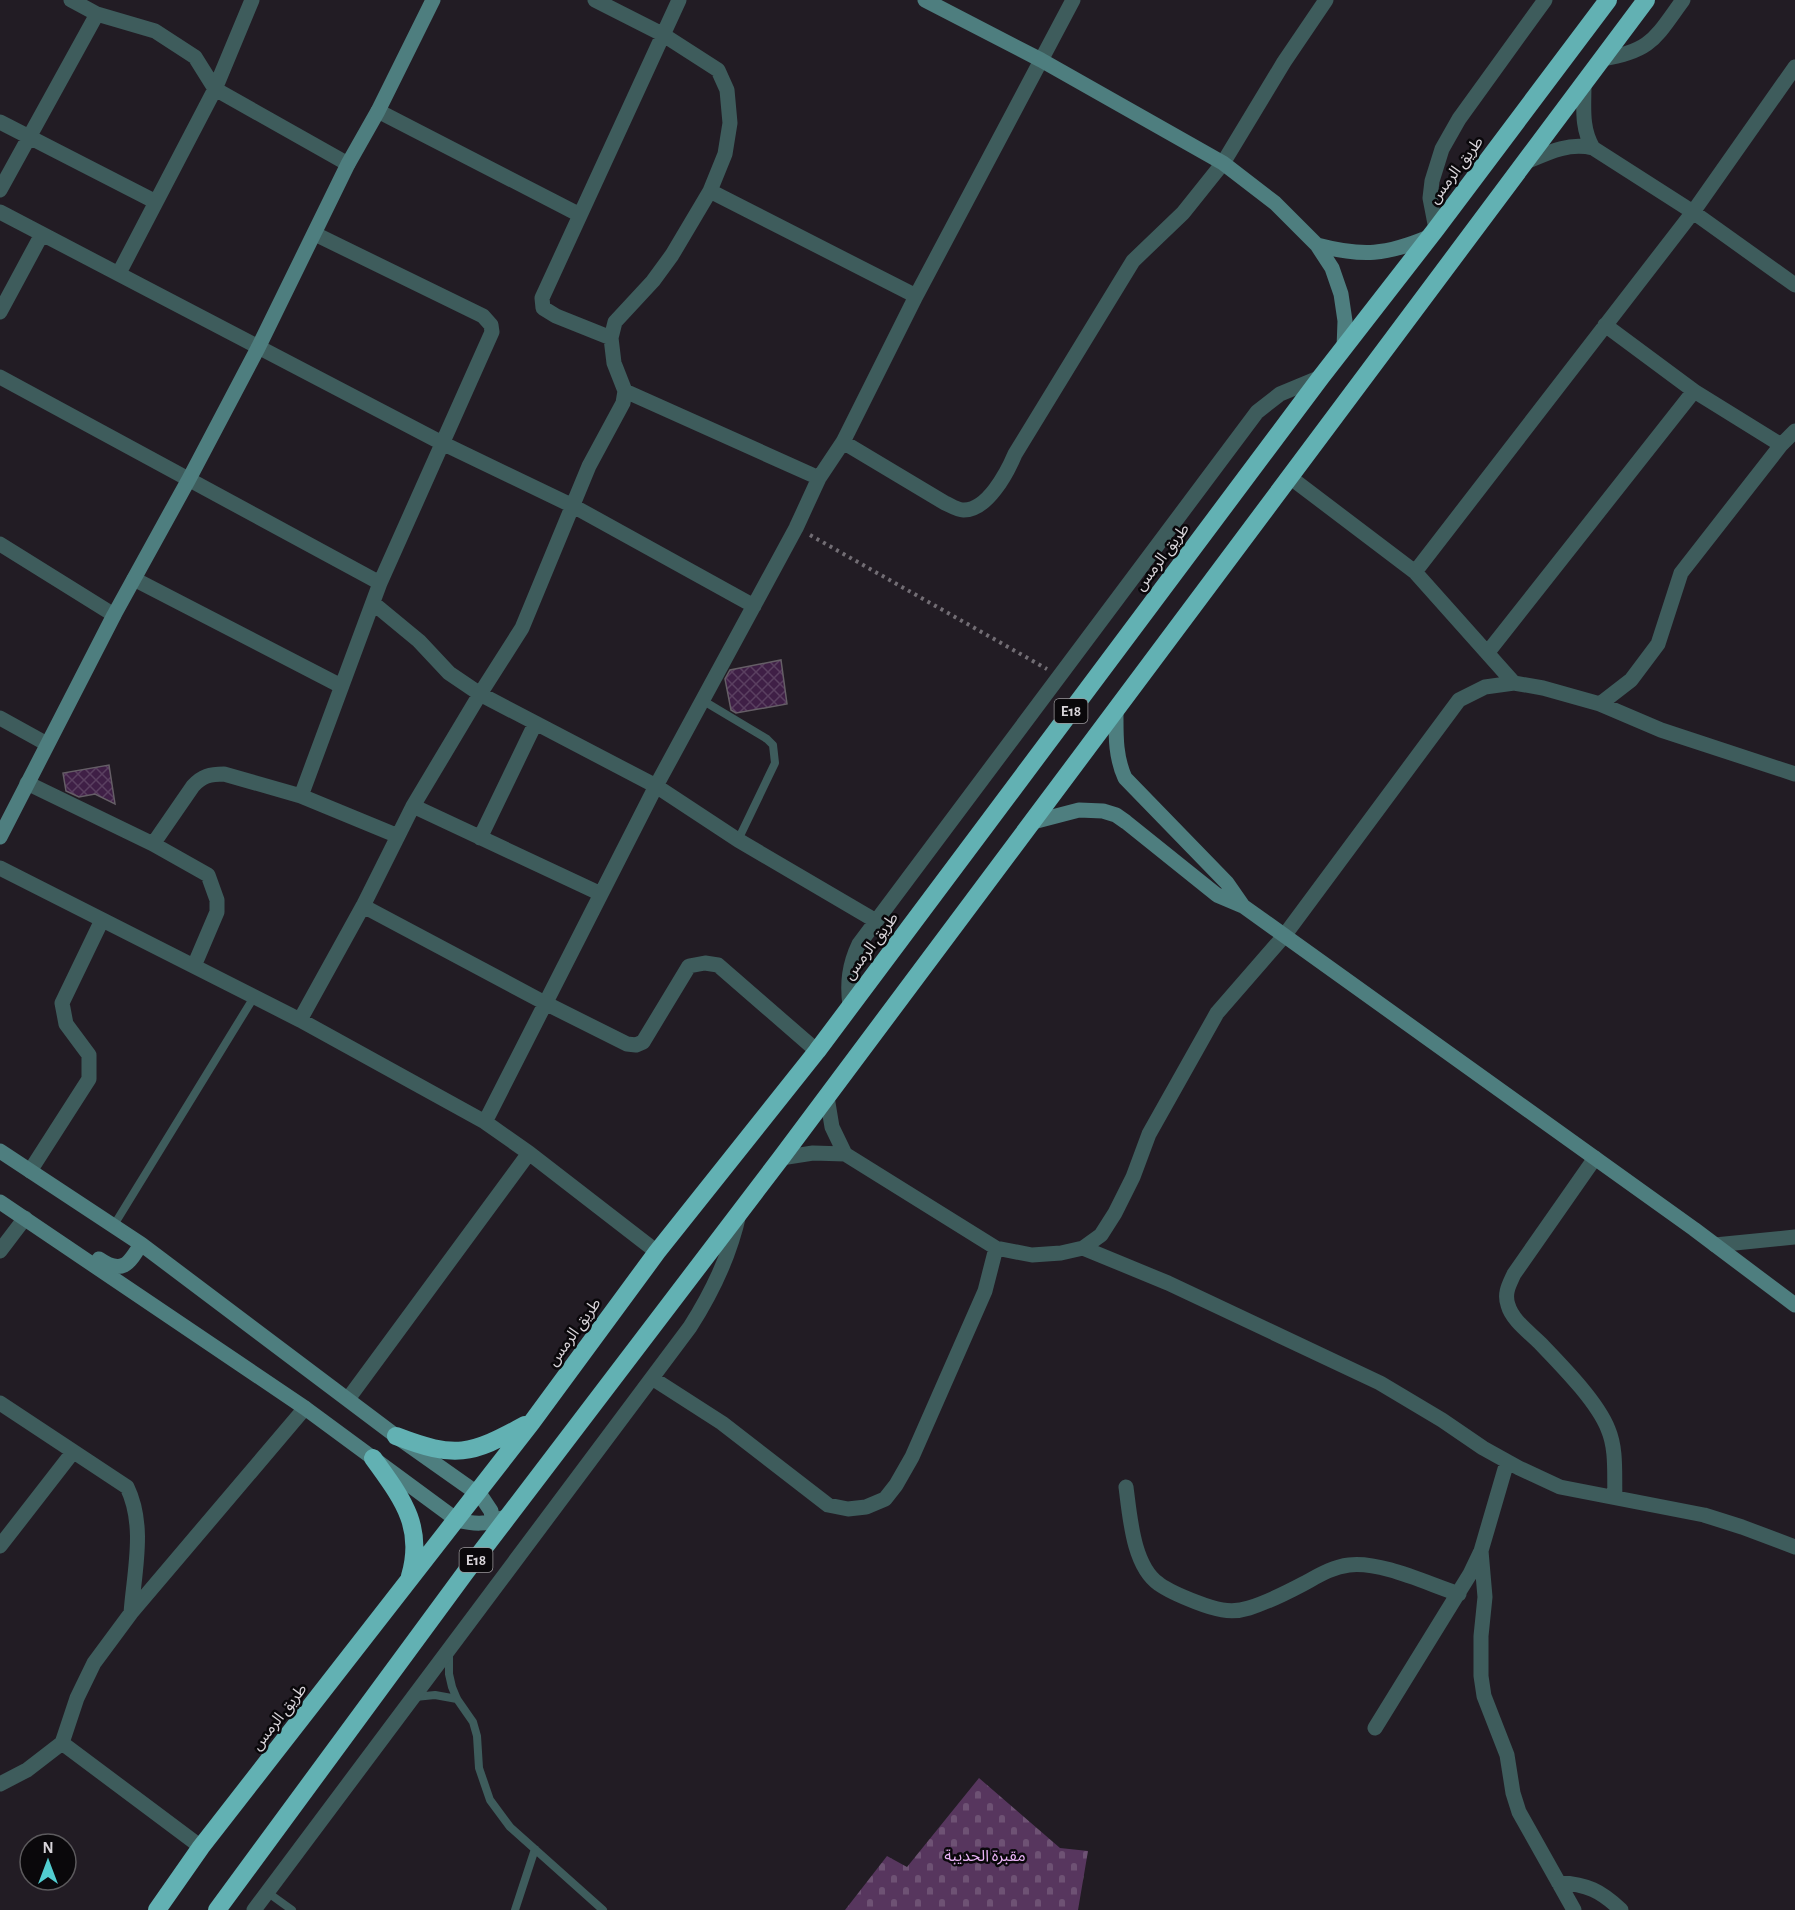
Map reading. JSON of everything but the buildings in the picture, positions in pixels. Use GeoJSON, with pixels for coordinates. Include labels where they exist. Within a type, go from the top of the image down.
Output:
{"type":"FeatureCollection","features":[{"type":"Feature","properties":{"kind":"highway","name":"طريق الرمس"},"geometry":{"type":"LineString","coordinates":[[157,1910],[201,1847],[532,1422],[657,1252],[817,1051],[1322,377],[1608,0]]}},
{"type":"Feature","properties":{"kind":"highway","name":"E18"},"geometry":{"type":"LineString","coordinates":[[217,1910],[495,1528],[514,1511],[781,1158],[1646,0]]}},
{"type":"Feature","properties":{"kind":"highway"},"geometry":{"type":"LineString","coordinates":[[396,1436],[429,1449],[467,1451],[485,1446],[532,1422]]}},
{"type":"Feature","properties":{"kind":"highway"},"geometry":{"type":"LineString","coordinates":[[372,1458],[398,1492],[411,1520],[415,1552],[408,1582]]}},
{"type":"Feature","properties":{"kind":"main road"},"geometry":{"type":"LineString","coordinates":[[0,837],[114,615],[258,348],[348,164],[378,111],[433,0]]}},
{"type":"Feature","properties":{"kind":"main road"},"geometry":{"type":"LineString","coordinates":[[925,0],[1041,60],[1223,163],[1275,203],[1317,245],[1332,268],[1341,294],[1345,321],[1344,348]]}},
{"type":"Feature","properties":{"kind":"main road"},"geometry":{"type":"LineString","coordinates":[[1317,245],[1345,252],[1374,253],[1403,248],[1433,233]]}},
{"type":"Feature","properties":{"kind":"main road"},"geometry":{"type":"LineString","coordinates":[[1116,710],[1117,752],[1119,765],[1125,778],[1227,883],[1243,906]]}},
{"type":"Feature","properties":{"kind":"main road"},"geometry":{"type":"LineString","coordinates":[[1033,822],[1079,810],[1103,811],[1116,815],[1217,895],[1243,906],[1595,1158],[1795,1305]]}},
{"type":"Feature","properties":{"kind":"main road"},"geometry":{"type":"LineString","coordinates":[[0,1151],[141,1244],[396,1436],[477,1493],[486,1503],[495,1528]]}},
{"type":"Feature","properties":{"kind":"main road"},"geometry":{"type":"LineString","coordinates":[[0,1202],[305,1408],[457,1520],[495,1528]]}},
{"type":"Feature","properties":{"kind":"main road"},"geometry":{"type":"LineString","coordinates":[[25,1218],[46,1221],[110,1267],[120,1267],[126,1264],[141,1244]]}},
{"type":"Feature","properties":{"kind":"street"},"geometry":{"type":"LineString","coordinates":[[71,0],[97,14],[155,32],[195,57],[215,89],[348,164]]}},
{"type":"Feature","properties":{"kind":"street"},"geometry":{"type":"LineString","coordinates":[[119,273],[215,89],[252,0]]}},
{"type":"Feature","properties":{"kind":"street"},"geometry":{"type":"LineString","coordinates":[[300,1020],[363,906],[413,806],[522,628],[590,466],[620,410],[625,391],[614,363],[611,338],[615,322],[672,255],[710,191],[725,154],[730,123],[727,90],[718,70],[662,34],[595,0]]}},
{"type":"Feature","properties":{"kind":"street"},"geometry":{"type":"LineString","coordinates":[[611,338],[556,316],[543,308],[542,298],[679,0]]}},
{"type":"Feature","properties":{"kind":"street"},"geometry":{"type":"LineString","coordinates":[[485,1122],[656,786],[796,528],[819,478],[843,442],[916,296],[1073,0]]}},
{"type":"Feature","properties":{"kind":"street"},"geometry":{"type":"LineString","coordinates":[[843,442],[945,503],[962,510],[976,508],[1006,475],[1015,454],[1133,261],[1184,213],[1223,163],[1284,62],[1326,0]]}},
{"type":"Feature","properties":{"kind":"street"},"geometry":{"type":"LineString","coordinates":[[1433,233],[1430,198],[1432,181],[1442,149],[1459,119],[1545,0]]}},
{"type":"Feature","properties":{"kind":"street"},"geometry":{"type":"LineString","coordinates":[[1602,59],[1633,53],[1650,42],[1683,0]]}},
{"type":"Feature","properties":{"kind":"street"},"geometry":{"type":"LineString","coordinates":[[0,190],[97,14]]}},
{"type":"Feature","properties":{"kind":"street"},"geometry":{"type":"LineString","coordinates":[[1415,572],[1693,212],[1795,66]]}},
{"type":"Feature","properties":{"kind":"street"},"geometry":{"type":"LineString","coordinates":[[1584,84],[1584,125],[1593,148]]}},
{"type":"Feature","properties":{"kind":"street"},"geometry":{"type":"LineString","coordinates":[[378,111],[580,215]]}},
{"type":"Feature","properties":{"kind":"street"},"geometry":{"type":"LineString","coordinates":[[0,122],[156,202]]}},
{"type":"Feature","properties":{"kind":"street"},"geometry":{"type":"LineString","coordinates":[[1524,163],[1563,147],[1593,148],[1693,212],[1795,285]]}},
{"type":"Feature","properties":{"kind":"street"},"geometry":{"type":"LineString","coordinates":[[710,191],[916,296]]}},
{"type":"Feature","properties":{"kind":"street"},"geometry":{"type":"LineString","coordinates":[[0,212],[258,348],[573,506],[754,606]]}},
{"type":"Feature","properties":{"kind":"street"},"geometry":{"type":"LineString","coordinates":[[0,312],[42,234]]}},
{"type":"Feature","properties":{"kind":"street"},"geometry":{"type":"LineString","coordinates":[[301,796],[380,583],[492,332],[491,325],[483,316],[315,234]]}},
{"type":"Feature","properties":{"kind":"street"},"geometry":{"type":"LineString","coordinates":[[1605,325],[1694,391],[1781,446]]}},
{"type":"Feature","properties":{"kind":"street"},"geometry":{"type":"LineString","coordinates":[[0,377],[380,583]]}},
{"type":"Feature","properties":{"kind":"street"},"geometry":{"type":"LineString","coordinates":[[850,1006],[848,976],[859,944],[1058,675],[1257,412],[1280,394],[1322,377]]}},
{"type":"Feature","properties":{"kind":"street"},"geometry":{"type":"LineString","coordinates":[[625,391],[819,478]]}},
{"type":"Feature","properties":{"kind":"street"},"geometry":{"type":"LineString","coordinates":[[1488,652],[1694,391]]}},
{"type":"Feature","properties":{"kind":"street"},"geometry":{"type":"LineString","coordinates":[[1600,704],[1631,680],[1658,644],[1681,573],[1795,431]]}},
{"type":"Feature","properties":{"kind":"street"},"geometry":{"type":"LineString","coordinates":[[1291,478],[1415,572],[1514,683]]}},
{"type":"Feature","properties":{"kind":"street"},"geometry":{"type":"LineString","coordinates":[[0,544],[114,615]]}},
{"type":"Feature","properties":{"kind":"street"},"geometry":{"type":"LineString","coordinates":[[134,579],[341,686]]}},
{"type":"Feature","properties":{"kind":"street"},"geometry":{"type":"LineString","coordinates":[[372,603],[419,640],[450,673],[480,694],[656,786],[738,840],[876,921]]}},
{"type":"Feature","properties":{"kind":"street"},"geometry":{"type":"LineString","coordinates":[[781,1158],[813,1153],[845,1154],[996,1248],[1032,1255],[1061,1253],[1083,1248],[1101,1234],[1115,1213],[1133,1177],[1149,1134],[1217,1013],[1284,936],[1459,700],[1485,687],[1514,683],[1543,688],[1600,704],[1661,730],[1795,774]]}},
{"type":"Feature","properties":{"kind":"street"},"geometry":{"type":"LineString","coordinates":[[0,718],[48,744]]}},
{"type":"Feature","properties":{"kind":"street"},"geometry":{"type":"LineString","coordinates":[[480,838],[536,724]]}},
{"type":"Feature","properties":{"kind":"street"},"geometry":{"type":"LineString","coordinates":[[153,844],[193,786],[200,778],[212,774],[224,774],[301,796],[398,836]]}},
{"type":"Feature","properties":{"kind":"street"},"geometry":{"type":"LineString","coordinates":[[27,783],[153,844],[208,875],[217,900],[217,912],[194,966]]}},
{"type":"Feature","properties":{"kind":"street"},"geometry":{"type":"LineString","coordinates":[[413,806],[601,894]]}},
{"type":"Feature","properties":{"kind":"street"},"geometry":{"type":"LineString","coordinates":[[0,868],[300,1020],[485,1122],[657,1252]]}},
{"type":"Feature","properties":{"kind":"street"},"geometry":{"type":"LineString","coordinates":[[363,906],[627,1044],[636,1045],[643,1042],[688,966],[705,963],[718,965],[817,1051]]}},
{"type":"Feature","properties":{"kind":"street"},"geometry":{"type":"LineString","coordinates":[[30,1171],[89,1079],[89,1054],[66,1024],[62,1003],[102,920]]}},
{"type":"Feature","properties":{"kind":"street"},"geometry":{"type":"LineString","coordinates":[[826,1097],[832,1127],[845,1154]]}},
{"type":"Feature","properties":{"kind":"street"},"geometry":{"type":"LineString","coordinates":[[348,1400],[529,1153]]}},
{"type":"Feature","properties":{"kind":"street"},"geometry":{"type":"LineString","coordinates":[[1595,1158],[1514,1274],[1506,1291],[1508,1306],[1517,1320],[1558,1362],[1586,1396],[1608,1429],[1614,1455],[1615,1497]]}},
{"type":"Feature","properties":{"kind":"street"},"geometry":{"type":"LineString","coordinates":[[254,1910],[690,1327],[715,1285],[734,1237],[739,1213]]}},
{"type":"Feature","properties":{"kind":"street"},"geometry":{"type":"LineString","coordinates":[[0,1251],[25,1218]]}},
{"type":"Feature","properties":{"kind":"street"},"geometry":{"type":"LineString","coordinates":[[1715,1245],[1795,1237]]}},
{"type":"Feature","properties":{"kind":"street"},"geometry":{"type":"LineString","coordinates":[[652,1378],[722,1423],[828,1505],[848,1509],[866,1507],[885,1499],[912,1457],[985,1291],[996,1248]]}},
{"type":"Feature","properties":{"kind":"street"},"geometry":{"type":"LineString","coordinates":[[1083,1248],[1178,1288],[1380,1383],[1507,1462],[1560,1487],[1704,1515],[1795,1547]]}},
{"type":"Feature","properties":{"kind":"street"},"geometry":{"type":"LineString","coordinates":[[0,1403],[127,1487],[134,1501],[138,1522],[131,1613]]}},
{"type":"Feature","properties":{"kind":"street"},"geometry":{"type":"LineString","coordinates":[[0,1784],[27,1770],[62,1743],[77,1698],[94,1663],[131,1613],[305,1408]]}},
{"type":"Feature","properties":{"kind":"street"},"geometry":{"type":"LineString","coordinates":[[0,1546],[73,1452]]}},
{"type":"Feature","properties":{"kind":"street"},"geometry":{"type":"LineString","coordinates":[[1376,1728],[1459,1594],[1481,1551],[1507,1462]]}},
{"type":"Feature","properties":{"kind":"street"},"geometry":{"type":"LineString","coordinates":[[1126,1487],[1135,1545],[1148,1573],[1158,1584],[1180,1596],[1211,1608],[1231,1612],[1246,1609],[1274,1599],[1335,1568],[1350,1565],[1380,1567],[1459,1594]]}},
{"type":"Feature","properties":{"kind":"street"},"geometry":{"type":"LineString","coordinates":[[1481,1551],[1485,1596],[1481,1636],[1484,1696],[1507,1755],[1513,1793],[1519,1812],[1574,1910]]}},
{"type":"Feature","properties":{"kind":"street"},"geometry":{"type":"LineString","coordinates":[[62,1743],[201,1847]]}},
{"type":"Feature","properties":{"kind":"street"},"geometry":{"type":"LineString","coordinates":[[1558,1882],[1582,1884],[1604,1894],[1621,1910]]}},
{"type":"Feature","properties":{"kind":"lane"},"geometry":{"type":"LineString","coordinates":[[702,700],[767,739],[773,745],[775,763],[738,840]]}},
{"type":"Feature","properties":{"kind":"lane"},"geometry":{"type":"LineString","coordinates":[[114,1225],[254,997]]}},
{"type":"Feature","properties":{"kind":"lane"},"geometry":{"type":"LineString","coordinates":[[450,1648],[450,1674],[457,1699],[473,1722],[477,1736],[479,1768],[490,1800],[510,1827],[603,1910]]}},
{"type":"Feature","properties":{"kind":"lane"},"geometry":{"type":"LineString","coordinates":[[413,1698],[435,1695],[457,1699]]}},
{"type":"Feature","properties":{"kind":"lane"},"geometry":{"type":"LineString","coordinates":[[514,1910],[535,1849]]}},
{"type":"Feature","properties":{"kind":"lane"},"geometry":{"type":"LineString","coordinates":[[267,1892],[292,1910]]}},
{"type":"Feature","properties":{"kind":"path"},"geometry":{"type":"LineString","coordinates":[[796,528],[1058,675]]}},
{"type":"Feature","properties":{"kind":"green space","name":"مقبرة الحديبة"},"geometry":{"type":"Polygon","coordinates":[[[979,1778],[1060,1848],[1088,1851],[1078,1910],[845,1910],[887,1856],[907,1867],[979,1778]]]}}]}
